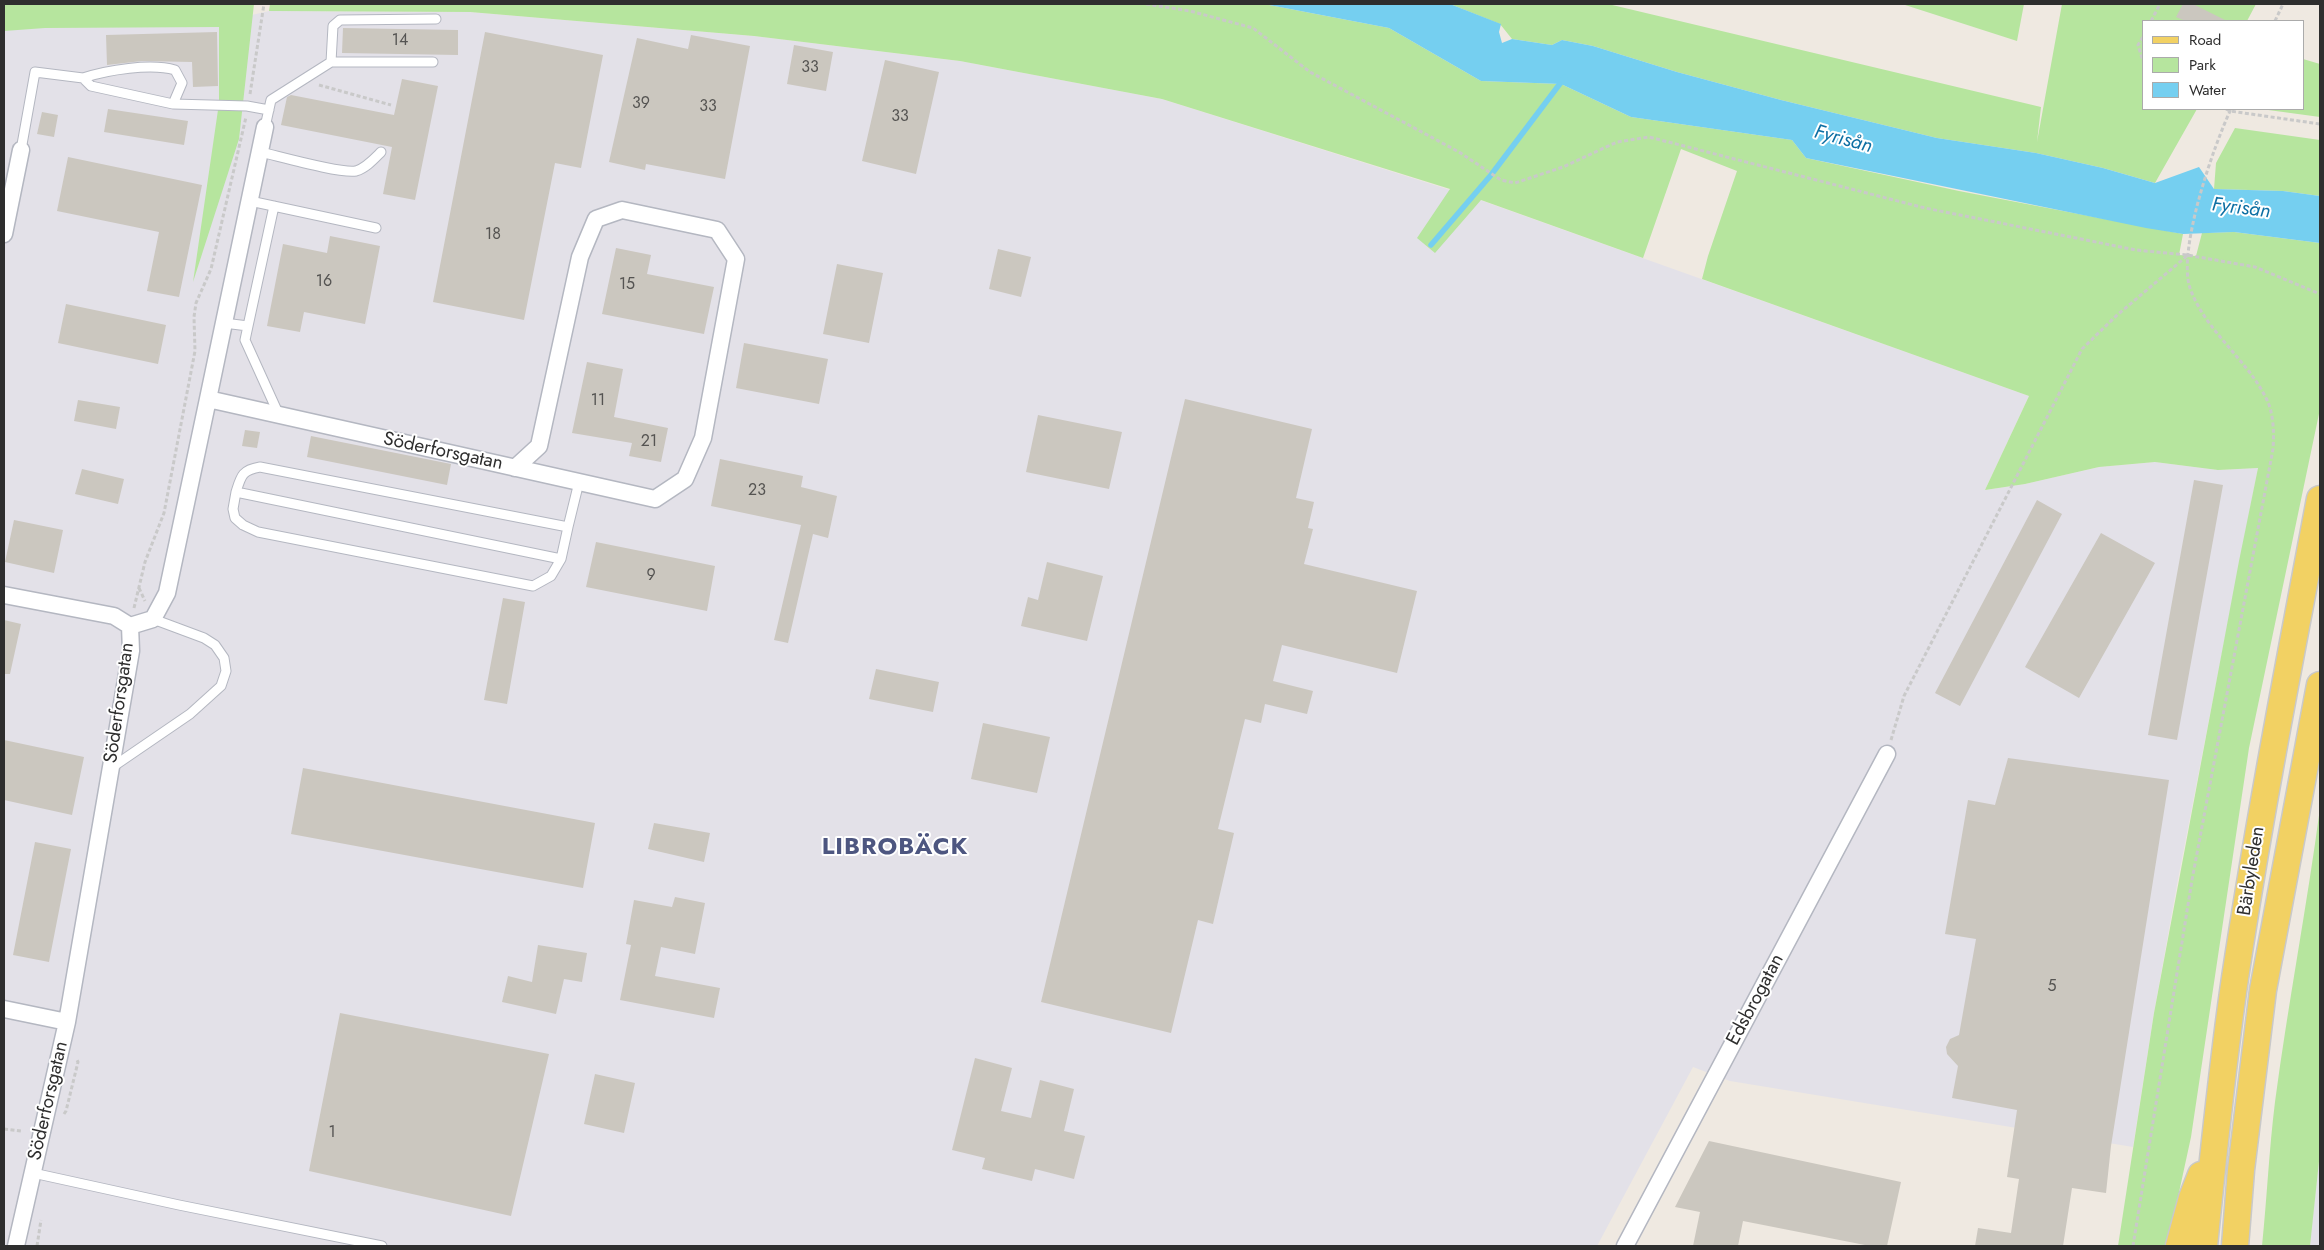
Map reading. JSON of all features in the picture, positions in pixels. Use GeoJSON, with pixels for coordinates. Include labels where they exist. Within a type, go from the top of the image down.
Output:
{"type":"FeatureCollection","features":[{"type":"Feature","properties":{"kind":"main road","name":"Bärbyleden"},"geometry":{"type":"LineString","coordinates":[[2204,1246],[2214,1142],[2235,979],[2260,824],[2320,500]]}},
{"type":"Feature","properties":{"kind":"main road","name":"Bärbyleden"},"geometry":{"type":"LineString","coordinates":[[2235,1246],[2241,1170],[2263,990],[2320,685]]}},
{"type":"Feature","properties":{"kind":"main road"},"geometry":{"type":"LineString","coordinates":[[2179,1246],[2192,1198],[2214,1142]]}},
{"type":"Feature","properties":{"kind":"street"},"geometry":{"type":"LineString","coordinates":[[153,619],[167,593],[265,127]]}},
{"type":"Feature","properties":{"kind":"street"},"geometry":{"type":"LineString","coordinates":[[4,234],[21,150]]}},
{"type":"Feature","properties":{"kind":"street","name":"Söderforsgatan"},"geometry":{"type":"LineString","coordinates":[[208,399],[279,416],[655,499],[685,479],[703,438],[736,259],[717,230],[622,210],[596,220],[580,257],[538,446],[515,468]]}},
{"type":"Feature","properties":{"kind":"street"},"geometry":{"type":"LineString","coordinates":[[4,595],[114,616],[130,626]]}},
{"type":"Feature","properties":{"kind":"street","name":"Söderforsgatan"},"geometry":{"type":"LineString","coordinates":[[16,1246],[67,1022],[131,650],[130,626],[153,619]]}},
{"type":"Feature","properties":{"kind":"street","name":"Edsbrogatan"},"geometry":{"type":"LineString","coordinates":[[1625,1246],[1886,754]]}},
{"type":"Feature","properties":{"kind":"street"},"geometry":{"type":"LineString","coordinates":[[4,1009],[67,1022]]}},
{"type":"Feature","properties":{"kind":"lane"},"geometry":{"type":"LineString","coordinates":[[331,62],[333,26],[340,20],[436,19]]}},
{"type":"Feature","properties":{"kind":"lane"},"geometry":{"type":"LineString","coordinates":[[265,127],[271,100],[296,82],[331,62],[433,62]]}},
{"type":"Feature","properties":{"kind":"lane"},"geometry":{"type":"LineString","coordinates":[[21,150],[35,72],[83,78],[100,72],[164,67],[175,70],[182,83],[173,104]]}},
{"type":"Feature","properties":{"kind":"lane"},"geometry":{"type":"LineString","coordinates":[[83,78],[91,86],[173,104],[247,106],[269,110]]}},
{"type":"Feature","properties":{"kind":"lane"},"geometry":{"type":"LineString","coordinates":[[260,152],[323,167],[355,171],[370,163],[381,152]]}},
{"type":"Feature","properties":{"kind":"lane"},"geometry":{"type":"LineString","coordinates":[[250,201],[376,228]]}},
{"type":"Feature","properties":{"kind":"lane"},"geometry":{"type":"LineString","coordinates":[[274,206],[245,340],[279,416]]}},
{"type":"Feature","properties":{"kind":"lane"},"geometry":{"type":"LineString","coordinates":[[224,323],[248,326]]}},
{"type":"Feature","properties":{"kind":"lane"},"geometry":{"type":"LineString","coordinates":[[568,527],[260,467],[248,469],[240,478],[233,509],[235,518],[243,525],[258,532],[533,586],[551,576],[561,559],[579,482]]}},
{"type":"Feature","properties":{"kind":"lane"},"geometry":{"type":"LineString","coordinates":[[236,492],[561,559]]}},
{"type":"Feature","properties":{"kind":"lane"},"geometry":{"type":"LineString","coordinates":[[110,768],[190,714],[221,686],[226,671],[224,658],[215,644],[153,619]]}},
{"type":"Feature","properties":{"kind":"lane"},"geometry":{"type":"LineString","coordinates":[[33,1173],[179,1206],[382,1246]]}},
{"type":"Feature","properties":{"kind":"path"},"geometry":{"type":"LineString","coordinates":[[130,626],[145,562],[164,513],[195,351],[194,317],[196,303],[211,269],[247,106],[264,4]]}},
{"type":"Feature","properties":{"kind":"path"},"geometry":{"type":"LineString","coordinates":[[1146,4],[1190,11],[1253,28],[1310,72],[1459,152],[1502,180],[1515,183],[1563,167],[1618,142],[1649,137],[1925,208],[2136,250],[2255,267],[2320,294]]}},
{"type":"Feature","properties":{"kind":"path"},"geometry":{"type":"LineString","coordinates":[[2152,20],[2160,4]]}},
{"type":"Feature","properties":{"kind":"path"},"geometry":{"type":"LineString","coordinates":[[2275,20],[2283,4]]}},
{"type":"Feature","properties":{"kind":"path"},"geometry":{"type":"LineString","coordinates":[[2142,39],[2138,46],[2142,57]]}},
{"type":"Feature","properties":{"kind":"path"},"geometry":{"type":"LineString","coordinates":[[296,82],[314,83],[391,105]]}},
{"type":"Feature","properties":{"kind":"path"},"geometry":{"type":"LineString","coordinates":[[2133,1246],[2192,880],[2274,449],[2274,431],[2268,401],[2237,355],[2200,307],[2190,286],[2188,250],[2208,166],[2231,110],[2320,124]]}},
{"type":"Feature","properties":{"kind":"path"},"geometry":{"type":"LineString","coordinates":[[1886,754],[1904,696],[2082,349],[2116,316],[2187,256]]}},
{"type":"Feature","properties":{"kind":"path"},"geometry":{"type":"LineString","coordinates":[[4,1129],[21,1131]]}},
{"type":"Feature","properties":{"kind":"shaded area","name":"LIBROBÄCK"},"geometry":{"type":"Polygon","coordinates":[[[269,11],[470,12],[754,36],[960,61],[1162,99],[1466,195],[2029,396],[1985,490],[2025,484],[2099,467],[2155,462],[2218,470],[2258,468],[2178,879],[2133,1147],[1730,1081],[1693,1067],[1597,1246],[4,1246],[4,20],[252,15],[269,11]]]}},
{"type":"Feature","properties":{"kind":"shaded area"},"geometry":{"type":"Polygon","coordinates":[[[2320,1152],[2320,1246],[2310,1246],[2312,1222],[2320,1152]]]}},
{"type":"Feature","properties":{"kind":"green space"},"geometry":{"type":"Polygon","coordinates":[[[4,4],[254,4],[239,139],[193,282],[219,103],[219,27],[45,28],[4,31],[4,4]]]}},
{"type":"Feature","properties":{"kind":"green space"},"geometry":{"type":"Polygon","coordinates":[[[270,4],[1264,4],[1389,28],[1481,81],[1561,84],[1631,117],[1792,140],[1806,158],[1959,191],[2183,234],[2179,255],[2196,256],[2202,233],[2234,232],[2320,243],[2320,409],[2249,748],[2191,1137],[2166,1246],[2118,1246],[2154,1013],[2258,468],[2218,470],[2155,462],[2099,467],[2025,484],[1985,490],[2029,396],[1702,279],[1737,171],[1681,149],[1643,258],[1481,200],[1435,253],[1417,238],[1450,189],[1162,99],[960,61],[754,36],[470,12],[269,11],[270,4]]]}},
{"type":"Feature","properties":{"kind":"green space"},"geometry":{"type":"Polygon","coordinates":[[[1450,4],[1608,4],[2041,107],[2037,142],[2062,4],[2256,4],[2248,20],[2142,20],[2142,110],[2196,110],[2155,183],[2103,168],[2036,153],[1937,138],[1781,100],[1677,72],[1593,46],[1562,40],[1552,45],[1512,39],[1500,24],[1450,4]]]}},
{"type":"Feature","properties":{"kind":"green space"},"geometry":{"type":"Polygon","coordinates":[[[1902,4],[2024,4],[2017,41],[1902,4]]]}},
{"type":"Feature","properties":{"kind":"green space"},"geometry":{"type":"Polygon","coordinates":[[[2304,59],[2320,64],[2320,117],[2268,110],[2304,110],[2304,59]]]}},
{"type":"Feature","properties":{"kind":"green space"},"geometry":{"type":"Polygon","coordinates":[[[2235,128],[2320,140],[2320,196],[2283,191],[2214,189],[2216,163],[2235,128]]]}},
{"type":"Feature","properties":{"kind":"green space"},"geometry":{"type":"Polygon","coordinates":[[[2320,808],[2320,1152],[2310,1246],[2262,1246],[2275,1102],[2320,808]]]}},
{"type":"Feature","properties":{"kind":"water","name":"Fyrisån"},"geometry":{"type":"Polygon","coordinates":[[[1264,4],[1450,4],[1501,24],[1499,32],[1502,43],[1512,39],[1552,45],[1562,40],[1593,46],[1677,72],[1781,100],[1937,138],[2036,153],[2103,168],[2155,183],[2199,167],[2214,189],[2283,191],[2320,196],[2320,243],[2234,232],[2183,234],[2146,228],[1806,158],[1792,140],[1631,117],[1561,84],[1481,81],[1389,28],[1264,4]]]}},
{"type":"Feature","properties":{"kind":"building"},"geometry":{"type":"Polygon","coordinates":[[[2183,4],[2193,4],[2225,20],[2183,20],[2176,17],[2183,4]]]}},
{"type":"Feature","properties":{"kind":"building"},"geometry":{"type":"Polygon","coordinates":[[[343,28],[458,30],[458,55],[342,53],[343,28]]]}},
{"type":"Feature","properties":{"kind":"building"},"geometry":{"type":"Polygon","coordinates":[[[217,32],[218,86],[193,87],[192,62],[142,61],[107,65],[106,35],[217,32]]]}},
{"type":"Feature","properties":{"kind":"building"},"geometry":{"type":"Polygon","coordinates":[[[485,32],[603,55],[581,168],[555,163],[524,320],[433,302],[485,32]]]}},
{"type":"Feature","properties":{"kind":"building"},"geometry":{"type":"Polygon","coordinates":[[[691,35],[750,46],[725,179],[646,164],[645,170],[609,162],[637,38],[688,49],[691,35]]]}},
{"type":"Feature","properties":{"kind":"building"},"geometry":{"type":"Polygon","coordinates":[[[794,45],[833,52],[826,91],[787,84],[794,45]]]}},
{"type":"Feature","properties":{"kind":"building"},"geometry":{"type":"Polygon","coordinates":[[[885,60],[939,72],[916,174],[862,161],[885,60]]]}},
{"type":"Feature","properties":{"kind":"building"},"geometry":{"type":"Polygon","coordinates":[[[402,79],[438,86],[415,200],[383,194],[392,147],[281,125],[287,97],[291,95],[394,115],[402,79]]]}},
{"type":"Feature","properties":{"kind":"building"},"geometry":{"type":"Polygon","coordinates":[[[108,109],[188,121],[184,145],[104,132],[108,109]]]}},
{"type":"Feature","properties":{"kind":"building"},"geometry":{"type":"Polygon","coordinates":[[[42,112],[58,115],[54,137],[37,134],[42,112]]]}},
{"type":"Feature","properties":{"kind":"building"},"geometry":{"type":"Polygon","coordinates":[[[68,157],[202,185],[179,297],[147,291],[159,232],[57,211],[68,157]]]}},
{"type":"Feature","properties":{"kind":"building"},"geometry":{"type":"Polygon","coordinates":[[[330,236],[380,246],[365,324],[304,312],[300,332],[267,326],[283,244],[327,253],[330,236]]]}},
{"type":"Feature","properties":{"kind":"building"},"geometry":{"type":"Polygon","coordinates":[[[616,248],[651,255],[647,274],[714,287],[704,334],[602,314],[616,248]]]}},
{"type":"Feature","properties":{"kind":"building"},"geometry":{"type":"Polygon","coordinates":[[[998,249],[1031,257],[1021,297],[989,289],[998,249]]]}},
{"type":"Feature","properties":{"kind":"building"},"geometry":{"type":"Polygon","coordinates":[[[837,264],[883,273],[869,343],[823,334],[837,264]]]}},
{"type":"Feature","properties":{"kind":"building"},"geometry":{"type":"Polygon","coordinates":[[[66,304],[166,325],[158,364],[58,343],[66,304]]]}},
{"type":"Feature","properties":{"kind":"building"},"geometry":{"type":"Polygon","coordinates":[[[744,343],[828,359],[819,404],[736,388],[744,343]]]}},
{"type":"Feature","properties":{"kind":"building"},"geometry":{"type":"Polygon","coordinates":[[[587,362],[623,369],[614,417],[668,428],[661,462],[629,456],[632,443],[572,433],[587,362]]]}},
{"type":"Feature","properties":{"kind":"building"},"geometry":{"type":"Polygon","coordinates":[[[1185,399],[1312,429],[1296,498],[1314,502],[1308,528],[1313,529],[1304,564],[1417,591],[1397,673],[1282,645],[1273,681],[1313,691],[1307,714],[1265,704],[1261,723],[1245,719],[1218,829],[1234,833],[1213,924],[1198,920],[1171,1033],[1041,1002],[1185,399]]]}},
{"type":"Feature","properties":{"kind":"building"},"geometry":{"type":"Polygon","coordinates":[[[78,400],[120,407],[116,429],[74,421],[78,400]]]}},
{"type":"Feature","properties":{"kind":"building"},"geometry":{"type":"Polygon","coordinates":[[[1038,415],[1122,432],[1109,489],[1026,472],[1038,415]]]}},
{"type":"Feature","properties":{"kind":"building"},"geometry":{"type":"Polygon","coordinates":[[[245,430],[260,432],[257,448],[242,446],[245,430]]]}},
{"type":"Feature","properties":{"kind":"building"},"geometry":{"type":"Polygon","coordinates":[[[311,436],[451,464],[447,485],[307,457],[311,436]]]}},
{"type":"Feature","properties":{"kind":"building"},"geometry":{"type":"Polygon","coordinates":[[[720,459],[803,476],[801,487],[837,496],[828,538],[813,534],[788,643],[774,640],[801,525],[711,506],[720,459]]]}},
{"type":"Feature","properties":{"kind":"building"},"geometry":{"type":"Polygon","coordinates":[[[82,469],[124,479],[118,504],[75,494],[82,469]]]}},
{"type":"Feature","properties":{"kind":"building"},"geometry":{"type":"Polygon","coordinates":[[[2194,480],[2223,485],[2177,740],[2148,735],[2194,480]]]}},
{"type":"Feature","properties":{"kind":"building"},"geometry":{"type":"Polygon","coordinates":[[[2037,500],[2062,514],[1960,706],[1935,693],[2037,500]]]}},
{"type":"Feature","properties":{"kind":"building"},"geometry":{"type":"Polygon","coordinates":[[[14,520],[63,530],[54,573],[5,562],[14,520]]]}},
{"type":"Feature","properties":{"kind":"building"},"geometry":{"type":"Polygon","coordinates":[[[2101,533],[2155,563],[2079,698],[2025,667],[2101,533]]]}},
{"type":"Feature","properties":{"kind":"building"},"geometry":{"type":"Polygon","coordinates":[[[596,542],[715,566],[707,611],[586,587],[596,542]]]}},
{"type":"Feature","properties":{"kind":"building"},"geometry":{"type":"Polygon","coordinates":[[[1047,562],[1103,576],[1087,641],[1021,626],[1028,597],[1038,600],[1047,562]]]}},
{"type":"Feature","properties":{"kind":"building"},"geometry":{"type":"Polygon","coordinates":[[[503,598],[525,602],[507,704],[484,700],[503,598]]]}},
{"type":"Feature","properties":{"kind":"building"},"geometry":{"type":"Polygon","coordinates":[[[4,620],[21,624],[10,674],[4,674],[4,620]]]}},
{"type":"Feature","properties":{"kind":"building"},"geometry":{"type":"Polygon","coordinates":[[[876,669],[939,682],[933,712],[869,699],[876,669]]]}},
{"type":"Feature","properties":{"kind":"building"},"geometry":{"type":"Polygon","coordinates":[[[983,723],[1050,737],[1037,793],[971,779],[983,723]]]}},
{"type":"Feature","properties":{"kind":"building"},"geometry":{"type":"Polygon","coordinates":[[[4,740],[84,757],[72,815],[4,800],[4,740]]]}},
{"type":"Feature","properties":{"kind":"building"},"geometry":{"type":"Polygon","coordinates":[[[2008,758],[2169,780],[2111,1146],[2106,1193],[2072,1188],[2063,1246],[1975,1246],[1978,1228],[2011,1233],[2019,1179],[2007,1177],[2017,1110],[1952,1098],[1958,1066],[1947,1054],[1946,1047],[1950,1039],[1959,1035],[1976,939],[1945,934],[1968,800],[1995,805],[2008,758]]]}},
{"type":"Feature","properties":{"kind":"building"},"geometry":{"type":"Polygon","coordinates":[[[303,768],[595,823],[583,888],[291,834],[303,768]]]}},
{"type":"Feature","properties":{"kind":"building"},"geometry":{"type":"Polygon","coordinates":[[[654,823],[710,833],[704,862],[648,849],[654,823]]]}},
{"type":"Feature","properties":{"kind":"building"},"geometry":{"type":"Polygon","coordinates":[[[35,842],[71,849],[49,962],[13,955],[35,842]]]}},
{"type":"Feature","properties":{"kind":"building"},"geometry":{"type":"Polygon","coordinates":[[[675,897],[705,903],[695,954],[661,947],[655,976],[720,988],[714,1018],[620,1000],[631,945],[626,944],[634,900],[672,907],[675,897]]]}},
{"type":"Feature","properties":{"kind":"building"},"geometry":{"type":"Polygon","coordinates":[[[538,945],[587,953],[582,982],[564,979],[556,1014],[502,1002],[508,976],[532,982],[538,945]]]}},
{"type":"Feature","properties":{"kind":"building"},"geometry":{"type":"Polygon","coordinates":[[[340,1013],[549,1054],[511,1216],[309,1171],[340,1013]]]}},
{"type":"Feature","properties":{"kind":"building"},"geometry":{"type":"Polygon","coordinates":[[[975,1058],[1012,1068],[1001,1111],[1031,1118],[1040,1080],[1074,1089],[1064,1131],[1085,1136],[1074,1179],[1035,1169],[1032,1181],[982,1169],[985,1158],[952,1150],[975,1058]]]}},
{"type":"Feature","properties":{"kind":"building"},"geometry":{"type":"Polygon","coordinates":[[[595,1074],[635,1083],[624,1133],[584,1124],[595,1074]]]}},
{"type":"Feature","properties":{"kind":"building"},"geometry":{"type":"Polygon","coordinates":[[[1709,1141],[1901,1182],[1887,1246],[1870,1246],[1743,1221],[1738,1246],[1693,1246],[1700,1212],[1675,1207],[1709,1141]]]}},
{"type":"Feature","properties":{"kind":"waterway"},"geometry":{"type":"LineString","coordinates":[[1431,245],[1491,175],[1565,77]]}},
{"type":"Feature","properties":{"kind":"district","name":"LIBROBÄCK"},"geometry":{"type":"Point","coordinates":[895,848]}}]}
